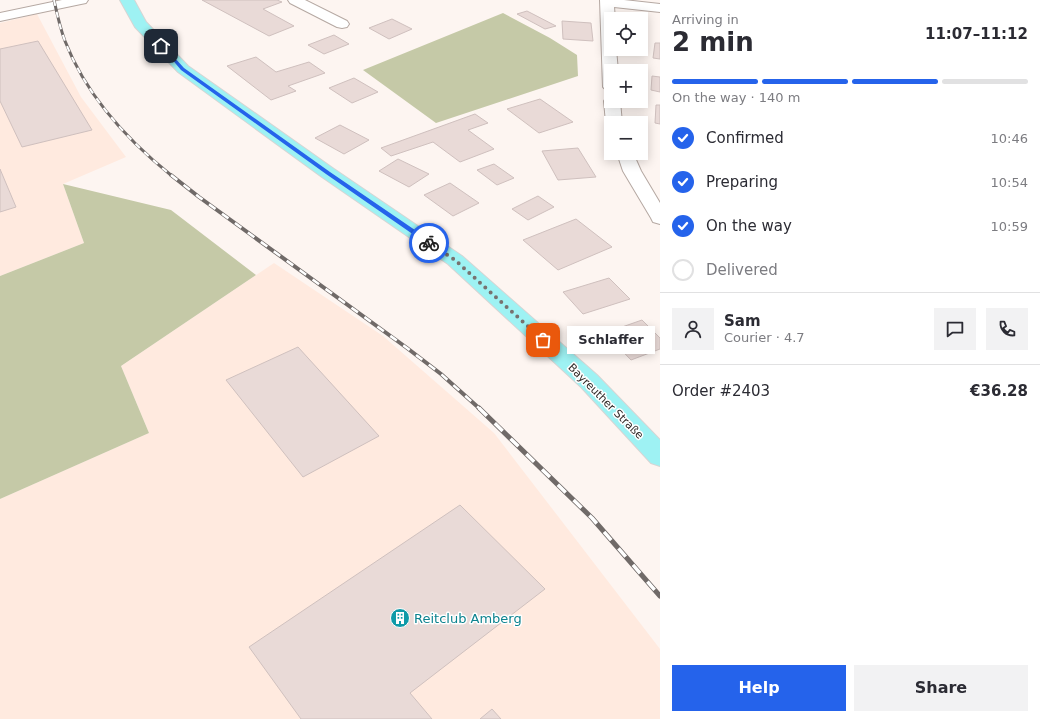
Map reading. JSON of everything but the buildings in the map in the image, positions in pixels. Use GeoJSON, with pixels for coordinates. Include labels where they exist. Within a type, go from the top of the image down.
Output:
{"type":"FeatureCollection","features":[{"type":"Feature","properties":{"kind":"main road","name":"Bayreuther Straße"},"geometry":{"type":"LineString","coordinates":[[127,0],[140,24],[183,69],[328,173],[455,260],[589,381],[660,456]]}},
{"type":"Feature","properties":{"kind":"street"},"geometry":{"type":"LineString","coordinates":[[2,10],[81,0]]}},
{"type":"Feature","properties":{"kind":"street"},"geometry":{"type":"LineString","coordinates":[[295,0],[342,24]]}},
{"type":"Feature","properties":{"kind":"street"},"geometry":{"type":"LineString","coordinates":[[610,64],[606,1],[660,8]]}},
{"type":"Feature","properties":{"kind":"street"},"geometry":{"type":"LineString","coordinates":[[628,160],[632,171],[660,218]]}},
{"type":"Feature","properties":{"kind":"shaded area"},"geometry":{"type":"Polygon","coordinates":[[[37,14],[81,97],[126,157],[63,184],[84,243],[0,276],[0,23],[37,14]]]}},
{"type":"Feature","properties":{"kind":"shaded area"},"geometry":{"type":"Polygon","coordinates":[[[274,263],[383,336],[494,433],[660,649],[660,719],[0,719],[0,499],[149,433],[121,366],[274,263]]]}},
{"type":"Feature","properties":{"kind":"green space"},"geometry":{"type":"Polygon","coordinates":[[[503,13],[550,38],[577,55],[578,76],[436,123],[363,70],[503,13]]]}},
{"type":"Feature","properties":{"kind":"green space"},"geometry":{"type":"Polygon","coordinates":[[[63,184],[171,210],[256,275],[121,366],[149,433],[0,499],[0,276],[84,243],[63,184]]]}},
{"type":"Feature","properties":{"kind":"railway"},"geometry":{"type":"LineString","coordinates":[[54,0],[65,41],[84,80],[96,98],[124,132],[172,176]]}},
{"type":"Feature","properties":{"kind":"railway"},"geometry":{"type":"LineString","coordinates":[[171,175],[407,348],[441,374],[480,409]]}},
{"type":"Feature","properties":{"kind":"railway"},"geometry":{"type":"LineString","coordinates":[[479,408],[592,518],[660,596]]}},
{"type":"Feature","properties":{"kind":"way so far"},"geometry":{"type":"LineString","coordinates":[[429,243],[455,260],[543,340]]}},
{"type":"Feature","properties":{"kind":"place","name":"Schlaffer"},"geometry":{"type":"Point","coordinates":[543,340]}},
{"type":"Feature","properties":{"kind":"place","name":"Reitclub Amberg"},"geometry":{"type":"Point","coordinates":[400,618]}},
{"type":"Feature","properties":{"kind":"route"},"geometry":{"type":"LineString","coordinates":[[161,46],[183,69],[429,243]]}}]}
